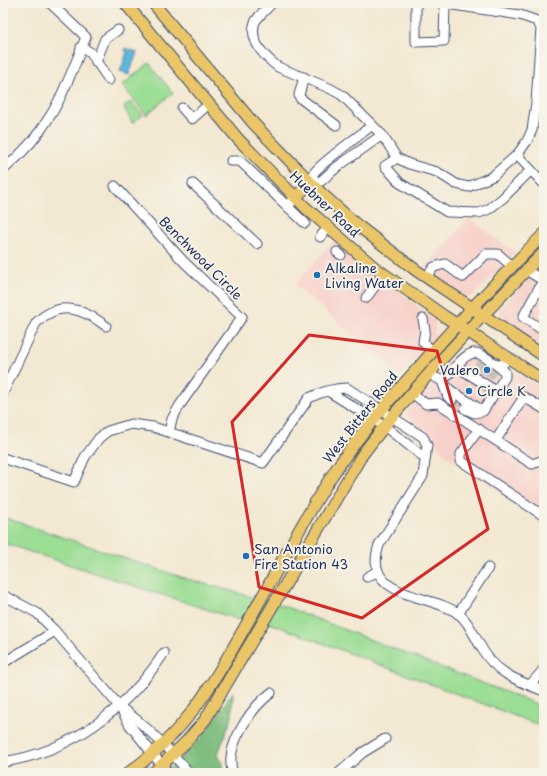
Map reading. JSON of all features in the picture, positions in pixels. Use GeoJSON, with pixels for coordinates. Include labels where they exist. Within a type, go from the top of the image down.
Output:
{"type":"FeatureCollection","features":[{"type":"Feature","properties":{"kind":"main road","name":"Huebner Road"},"geometry":{"type":"LineString","coordinates":[[125,3],[238,139],[328,228],[341,249],[379,281],[457,324],[544,381]]}},
{"type":"Feature","properties":{"kind":"main road","name":"Huebner Road"},"geometry":{"type":"LineString","coordinates":[[153,3],[254,124],[311,183],[357,225],[426,277],[482,316],[544,356]]}},
{"type":"Feature","properties":{"kind":"main road"},"geometry":{"type":"LineString","coordinates":[[295,197],[311,183]]}},
{"type":"Feature","properties":{"kind":"main road","name":"West Bitters Road"},"geometry":{"type":"LineString","coordinates":[[128,773],[164,745],[196,709],[211,687],[330,478],[382,408],[471,308],[544,234]]}},
{"type":"Feature","properties":{"kind":"main road","name":"West Bitters Road"},"geometry":{"type":"LineString","coordinates":[[154,773],[165,769],[173,755],[205,720],[237,668],[293,569],[362,455],[384,426],[429,374],[482,316],[544,252]]}},
{"type":"Feature","properties":{"kind":"street"},"geometry":{"type":"LineString","coordinates":[[3,170],[30,145],[58,104],[69,82],[86,37],[50,3]]}},
{"type":"Feature","properties":{"kind":"street"},"geometry":{"type":"LineString","coordinates":[[272,3],[256,22],[253,33],[256,43],[272,62],[278,67],[304,77],[342,95],[382,135],[397,158],[409,164],[437,172],[456,184],[468,187],[493,176],[517,155],[527,141],[532,130],[536,103],[541,28],[537,21],[520,15],[442,4],[444,41],[416,42],[416,3]]}},
{"type":"Feature","properties":{"kind":"street"},"geometry":{"type":"LineString","coordinates":[[96,62],[105,38],[118,30]]}},
{"type":"Feature","properties":{"kind":"street"},"geometry":{"type":"LineString","coordinates":[[82,47],[90,52],[109,80]]}},
{"type":"Feature","properties":{"kind":"street"},"geometry":{"type":"LineString","coordinates":[[304,77],[300,98],[336,125]]}},
{"type":"Feature","properties":{"kind":"street"},"geometry":{"type":"LineString","coordinates":[[182,108],[192,119],[209,104]]}},
{"type":"Feature","properties":{"kind":"street"},"geometry":{"type":"LineString","coordinates":[[372,125],[355,140],[325,161],[314,173],[311,183],[321,181],[337,167],[382,135]]}},
{"type":"Feature","properties":{"kind":"street"},"geometry":{"type":"LineString","coordinates":[[517,155],[544,184]]}},
{"type":"Feature","properties":{"kind":"street"},"geometry":{"type":"LineString","coordinates":[[397,158],[385,166],[400,183],[447,212],[479,213],[489,209],[531,170]]}},
{"type":"Feature","properties":{"kind":"street"},"geometry":{"type":"LineString","coordinates":[[232,161],[240,161],[305,223]]}},
{"type":"Feature","properties":{"kind":"street"},"geometry":{"type":"LineString","coordinates":[[193,184],[257,244]]}},
{"type":"Feature","properties":{"kind":"street","name":"Benchwood Circle"},"geometry":{"type":"LineString","coordinates":[[115,186],[184,262],[242,317],[180,405],[172,419],[169,432]]}},
{"type":"Feature","properties":{"kind":"street"},"geometry":{"type":"LineString","coordinates":[[288,207],[295,197]]}},
{"type":"Feature","properties":{"kind":"street"},"geometry":{"type":"LineString","coordinates":[[320,237],[328,228]]}},
{"type":"Feature","properties":{"kind":"street"},"geometry":{"type":"LineString","coordinates":[[426,277],[434,267],[445,264],[463,277],[486,254],[498,254],[512,266]]}},
{"type":"Feature","properties":{"kind":"street"},"geometry":{"type":"LineString","coordinates":[[526,270],[544,280],[523,317],[544,331]]}},
{"type":"Feature","properties":{"kind":"street"},"geometry":{"type":"LineString","coordinates":[[366,298],[379,281]]}},
{"type":"Feature","properties":{"kind":"street"},"geometry":{"type":"LineString","coordinates":[[3,393],[36,323],[44,315],[58,309],[70,309],[94,318],[106,326]]}},
{"type":"Feature","properties":{"kind":"street"},"geometry":{"type":"LineString","coordinates":[[423,319],[426,330],[423,342],[432,351]]}},
{"type":"Feature","properties":{"kind":"street"},"geometry":{"type":"LineString","coordinates":[[486,368],[491,346]]}},
{"type":"Feature","properties":{"kind":"street"},"geometry":{"type":"LineString","coordinates":[[448,353],[457,364],[486,368],[506,375],[484,411],[474,413],[465,409]]}},
{"type":"Feature","properties":{"kind":"street"},"geometry":{"type":"LineString","coordinates":[[442,381],[457,364],[470,354],[478,353],[496,391]]}},
{"type":"Feature","properties":{"kind":"street"},"geometry":{"type":"LineString","coordinates":[[486,368],[504,363],[508,357]]}},
{"type":"Feature","properties":{"kind":"street"},"geometry":{"type":"LineString","coordinates":[[429,374],[442,381],[450,390],[484,411]]}},
{"type":"Feature","properties":{"kind":"street"},"geometry":{"type":"LineString","coordinates":[[442,381],[448,397],[452,400]]}},
{"type":"Feature","properties":{"kind":"street"},"geometry":{"type":"LineString","coordinates":[[3,458],[74,482],[91,447],[108,431],[131,424],[143,425],[169,432],[263,463],[304,404],[319,393],[336,388],[347,388],[382,408],[419,434],[423,437],[427,445],[423,476],[379,545],[375,554],[375,565],[380,577],[390,587],[458,614],[468,623],[487,658],[496,668],[507,676],[544,691]]}},
{"type":"Feature","properties":{"kind":"street"},"geometry":{"type":"LineString","coordinates":[[344,401],[351,390]]}},
{"type":"Feature","properties":{"kind":"street"},"geometry":{"type":"LineString","coordinates":[[328,391],[384,426],[425,458]]}},
{"type":"Feature","properties":{"kind":"street"},"geometry":{"type":"LineString","coordinates":[[412,393],[426,404],[438,403],[532,464],[544,460]]}},
{"type":"Feature","properties":{"kind":"street"},"geometry":{"type":"LineString","coordinates":[[496,440],[524,397],[544,409]]}},
{"type":"Feature","properties":{"kind":"street"},"geometry":{"type":"LineString","coordinates":[[479,429],[461,454],[461,461],[544,516]]}},
{"type":"Feature","properties":{"kind":"street"},"geometry":{"type":"LineString","coordinates":[[410,445],[419,434]]}},
{"type":"Feature","properties":{"kind":"street"},"geometry":{"type":"LineString","coordinates":[[282,563],[293,569]]}},
{"type":"Feature","properties":{"kind":"street"},"geometry":{"type":"LineString","coordinates":[[458,614],[488,568]]}},
{"type":"Feature","properties":{"kind":"street"},"geometry":{"type":"LineString","coordinates":[[367,577],[378,571]]}},
{"type":"Feature","properties":{"kind":"street"},"geometry":{"type":"LineString","coordinates":[[264,593],[277,597]]}},
{"type":"Feature","properties":{"kind":"street"},"geometry":{"type":"LineString","coordinates":[[3,594],[37,614],[55,631],[120,707],[133,729],[165,769]]}},
{"type":"Feature","properties":{"kind":"street"},"geometry":{"type":"LineString","coordinates":[[3,662],[55,631]]}},
{"type":"Feature","properties":{"kind":"street"},"geometry":{"type":"LineString","coordinates":[[3,762],[35,754],[58,746],[96,726],[120,707],[137,690],[164,653]]}},
{"type":"Feature","properties":{"kind":"street"},"geometry":{"type":"LineString","coordinates":[[530,685],[544,669]]}},
{"type":"Feature","properties":{"kind":"street"},"geometry":{"type":"LineString","coordinates":[[232,773],[230,754],[233,744],[254,707],[270,693]]}},
{"type":"Feature","properties":{"kind":"street"},"geometry":{"type":"LineString","coordinates":[[120,707],[140,722],[164,745],[189,773]]}},
{"type":"Feature","properties":{"kind":"street"},"geometry":{"type":"LineString","coordinates":[[133,729],[140,722]]}},
{"type":"Feature","properties":{"kind":"street"},"geometry":{"type":"LineString","coordinates":[[339,773],[362,753],[385,739]]}},
{"type":"Feature","properties":{"kind":"highlighted area"},"geometry":{"type":"Polygon","coordinates":[[[309,335],[437,351],[488,529],[362,618],[259,587],[232,422],[309,335]]]}},
{"type":"Feature","properties":{"kind":"shaded area"},"geometry":{"type":"Polygon","coordinates":[[[469,218],[516,253],[474,295],[468,297],[462,295],[425,267],[469,218]]]}},
{"type":"Feature","properties":{"kind":"shaded area"},"geometry":{"type":"Polygon","coordinates":[[[335,238],[435,321],[435,337],[401,376],[295,285],[335,238]]]}},
{"type":"Feature","properties":{"kind":"shaded area"},"geometry":{"type":"Polygon","coordinates":[[[539,267],[544,269],[544,348],[502,319],[499,309],[539,267]]]}},
{"type":"Feature","properties":{"kind":"shaded area"},"geometry":{"type":"Polygon","coordinates":[[[469,343],[544,390],[544,521],[446,455],[406,413],[469,343]]]}},
{"type":"Feature","properties":{"kind":"green space"},"geometry":{"type":"Polygon","coordinates":[[[149,63],[173,93],[146,115],[122,85],[149,63]]]}},
{"type":"Feature","properties":{"kind":"green space"},"geometry":{"type":"Polygon","coordinates":[[[128,103],[132,103],[143,115],[132,123],[124,107],[128,103]]]}},
{"type":"Feature","properties":{"kind":"green space"},"geometry":{"type":"Polygon","coordinates":[[[3,517],[184,578],[281,605],[544,707],[544,727],[272,624],[239,620],[3,543],[3,517]]]}},
{"type":"Feature","properties":{"kind":"green space"},"geometry":{"type":"Polygon","coordinates":[[[233,692],[232,717],[218,754],[226,773],[164,773],[200,740],[233,692]]]}},
{"type":"Feature","properties":{"kind":"water"},"geometry":{"type":"Polygon","coordinates":[[[126,48],[137,52],[129,75],[120,72],[127,52],[125,51],[126,48]]]}},
{"type":"Feature","properties":{"kind":"tunnel"},"geometry":{"type":"LineString","coordinates":[[477,369],[482,362]]}},
{"type":"Feature","properties":{"kind":"tunnel"},"geometry":{"type":"LineString","coordinates":[[483,374],[488,366]]}},
{"type":"Feature","properties":{"kind":"tunnel"},"geometry":{"type":"LineString","coordinates":[[489,377],[494,370]]}},
{"type":"Feature","properties":{"kind":"tunnel"},"geometry":{"type":"LineString","coordinates":[[452,400],[465,409]]}},
{"type":"Feature","properties":{"kind":"place","name":"Alkaline Living Water"},"geometry":{"type":"Point","coordinates":[317,275]}},
{"type":"Feature","properties":{"kind":"place","name":"Valero"},"geometry":{"type":"Point","coordinates":[487,370]}},
{"type":"Feature","properties":{"kind":"place","name":"Circle K"},"geometry":{"type":"Point","coordinates":[469,391]}},
{"type":"Feature","properties":{"kind":"place","name":"San Antonio Fire Station 43"},"geometry":{"type":"Point","coordinates":[246,556]}}]}
